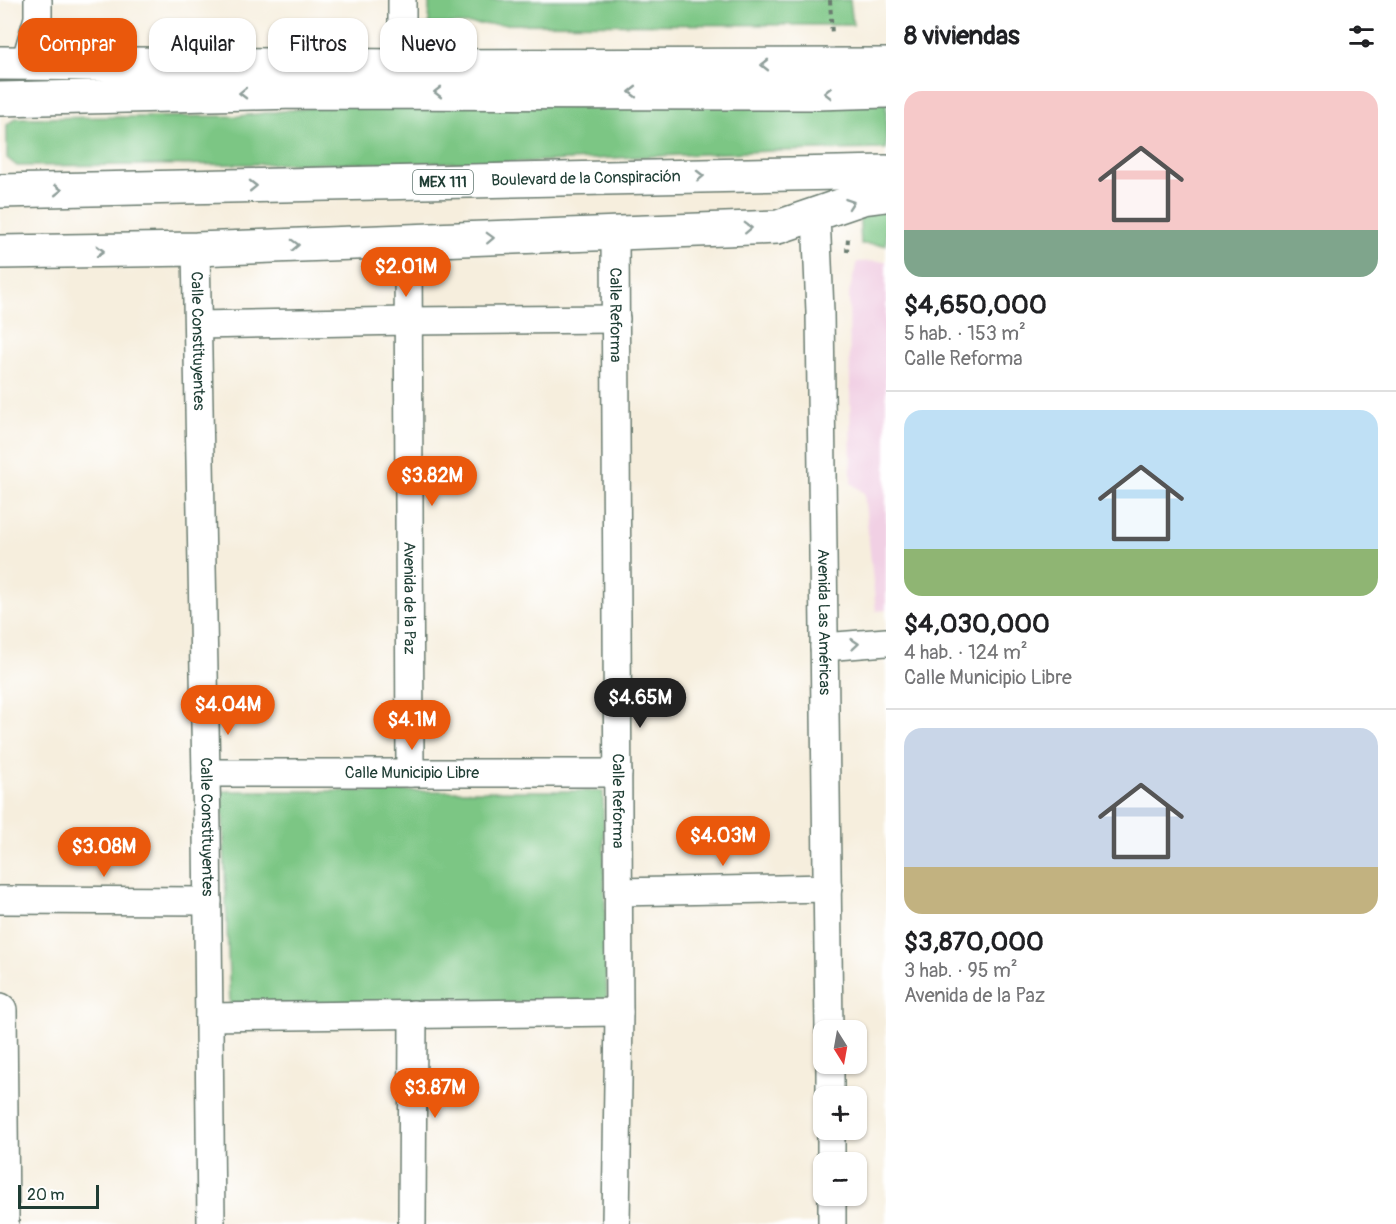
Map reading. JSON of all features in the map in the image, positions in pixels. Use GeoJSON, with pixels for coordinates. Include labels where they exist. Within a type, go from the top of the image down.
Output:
{"type":"FeatureCollection","features":[{"type":"Feature","properties":{"kind":"main road"},"geometry":{"type":"LineString","coordinates":[[380,66],[13,63],[1,102],[296,92],[817,93],[886,91]]}},
{"type":"Feature","properties":{"kind":"main road"},"geometry":{"type":"LineString","coordinates":[[477,66],[886,65]]}},
{"type":"Feature","properties":{"kind":"main road","name":"Boulevard de la Conspiración"},"geometry":{"type":"LineString","coordinates":[[0,191],[886,172]]}},
{"type":"Feature","properties":{"kind":"main road"},"geometry":{"type":"LineString","coordinates":[[0,252],[196,249],[778,227],[863,198],[886,195]]}},
{"type":"Feature","properties":{"kind":"main road"},"geometry":{"type":"LineString","coordinates":[[0,1010],[2,1224]]}},
{"type":"Feature","properties":{"kind":"street"},"geometry":{"type":"LineString","coordinates":[[13,63],[38,18],[39,0]]}},
{"type":"Feature","properties":{"kind":"street"},"geometry":{"type":"LineString","coordinates":[[402,0],[402,18]]}},
{"type":"Feature","properties":{"kind":"street","name":"Avenida Las Américas"},"geometry":{"type":"LineString","coordinates":[[816,214],[820,312],[830,1020]]}},
{"type":"Feature","properties":{"kind":"street","name":"Calle Reforma"},"geometry":{"type":"LineString","coordinates":[[615,234],[619,1012],[616,1224]]}},
{"type":"Feature","properties":{"kind":"street","name":"Avenida de la Paz"},"geometry":{"type":"LineString","coordinates":[[408,241],[410,773]]}},
{"type":"Feature","properties":{"kind":"street","name":"Calle Constituyentes"},"geometry":{"type":"LineString","coordinates":[[196,249],[208,901],[211,1224]]}},
{"type":"Feature","properties":{"kind":"street"},"geometry":{"type":"LineString","coordinates":[[198,325],[616,319]]}},
{"type":"Feature","properties":{"kind":"street"},"geometry":{"type":"LineString","coordinates":[[824,647],[886,642]]}},
{"type":"Feature","properties":{"kind":"street","name":"Calle Municipio Libre"},"geometry":{"type":"LineString","coordinates":[[206,773],[618,773]]}},
{"type":"Feature","properties":{"kind":"street"},"geometry":{"type":"LineString","coordinates":[[618,892],[828,888]]}},
{"type":"Feature","properties":{"kind":"street"},"geometry":{"type":"LineString","coordinates":[[0,900],[208,901]]}},
{"type":"Feature","properties":{"kind":"street"},"geometry":{"type":"LineString","coordinates":[[209,1017],[619,1012]]}},
{"type":"Feature","properties":{"kind":"street"},"geometry":{"type":"LineString","coordinates":[[412,1224],[413,1014]]}},
{"type":"Feature","properties":{"kind":"street"},"geometry":{"type":"LineString","coordinates":[[832,1206],[832,1224]]}},
{"type":"Feature","properties":{"kind":"path"},"geometry":{"type":"LineString","coordinates":[[830,0],[832,36]]}},
{"type":"Feature","properties":{"kind":"shaded area"},"geometry":{"type":"Polygon","coordinates":[[[886,261],[886,610],[876,611],[864,493],[851,483],[849,293],[857,262],[886,261]]]}},
{"type":"Feature","properties":{"kind":"green space"},"geometry":{"type":"Polygon","coordinates":[[[429,0],[850,0],[853,25],[477,24],[477,18],[429,18],[429,0]]]}},
{"type":"Feature","properties":{"kind":"green space"},"geometry":{"type":"Polygon","coordinates":[[[886,102],[886,149],[771,151],[525,162],[17,166],[7,158],[7,125],[16,118],[239,116],[343,104],[886,102]]]}},
{"type":"Feature","properties":{"kind":"green space"},"geometry":{"type":"Polygon","coordinates":[[[886,208],[886,245],[861,244],[859,209],[886,208]]]}},
{"type":"Feature","properties":{"kind":"green space"},"geometry":{"type":"Polygon","coordinates":[[[222,791],[603,791],[607,1002],[230,1005],[222,791]]]}}]}
